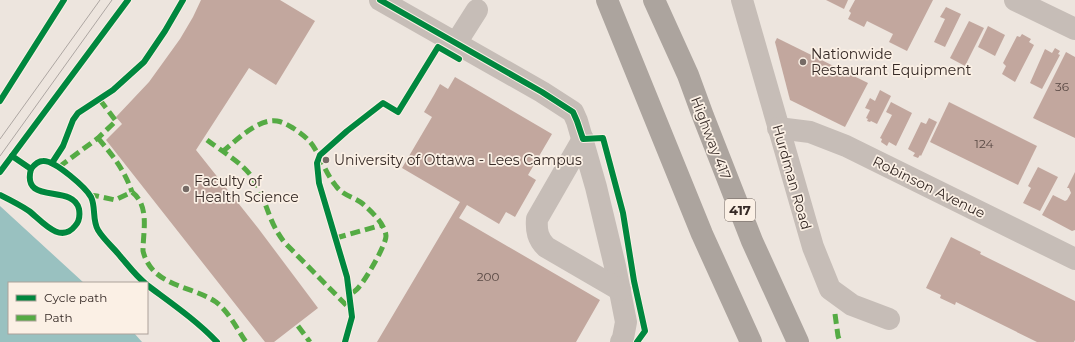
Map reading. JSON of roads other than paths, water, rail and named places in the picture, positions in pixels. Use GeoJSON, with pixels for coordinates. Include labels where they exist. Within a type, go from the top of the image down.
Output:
{"type":"FeatureCollection","features":[{"type":"Feature","properties":{"kind":"highway"},"geometry":{"type":"LineString","coordinates":[[607,0],[702,234],[751,342]]}},
{"type":"Feature","properties":{"kind":"highway","name":"Highway 417"},"geometry":{"type":"LineString","coordinates":[[654,0],[688,75],[711,138],[752,241],[798,342]]}},
{"type":"Feature","properties":{"kind":"highway"},"geometry":{"type":"LineString","coordinates":[[663,0],[688,75]]}},
{"type":"Feature","properties":{"kind":"street"},"geometry":{"type":"LineString","coordinates":[[380,0],[542,92],[573,112],[583,140],[600,202],[620,290],[626,322],[621,342]]}},
{"type":"Feature","properties":{"kind":"street","name":"Hurdman Road"},"geometry":{"type":"LineString","coordinates":[[742,0],[813,247],[830,289],[852,306],[889,319]]}},
{"type":"Feature","properties":{"kind":"street"},"geometry":{"type":"LineString","coordinates":[[1015,0],[1075,30]]}},
{"type":"Feature","properties":{"kind":"street"},"geometry":{"type":"LineString","coordinates":[[456,43],[477,10]]}},
{"type":"Feature","properties":{"kind":"street","name":"Robinson Avenue"},"geometry":{"type":"LineString","coordinates":[[778,128],[810,132],[846,146],[1075,259]]}},
{"type":"Feature","properties":{"kind":"street"},"geometry":{"type":"LineString","coordinates":[[583,140],[537,219],[536,226],[538,235],[546,247],[620,290]]}},
{"type":"Feature","properties":{"kind":"water"},"geometry":{"type":"Polygon","coordinates":[[[0,206],[83,282],[8,282],[8,334],[135,334],[142,342],[0,342],[0,206]]]}},
{"type":"Feature","properties":{"kind":"tram line"},"geometry":{"type":"LineString","coordinates":[[0,139],[100,0]]}},
{"type":"Feature","properties":{"kind":"tram line"},"geometry":{"type":"LineString","coordinates":[[0,156],[112,0]]}},
{"type":"Feature","properties":{"kind":"place","name":"Nationwide Restaurant Equipment"},"geometry":{"type":"Point","coordinates":[803,62]}},
{"type":"Feature","properties":{"kind":"place","name":"University of Ottawa - Lees Campus"},"geometry":{"type":"Point","coordinates":[326,160]}},
{"type":"Feature","properties":{"kind":"place","name":"Faculty of Health Science"},"geometry":{"type":"Point","coordinates":[186,189]}}]}
